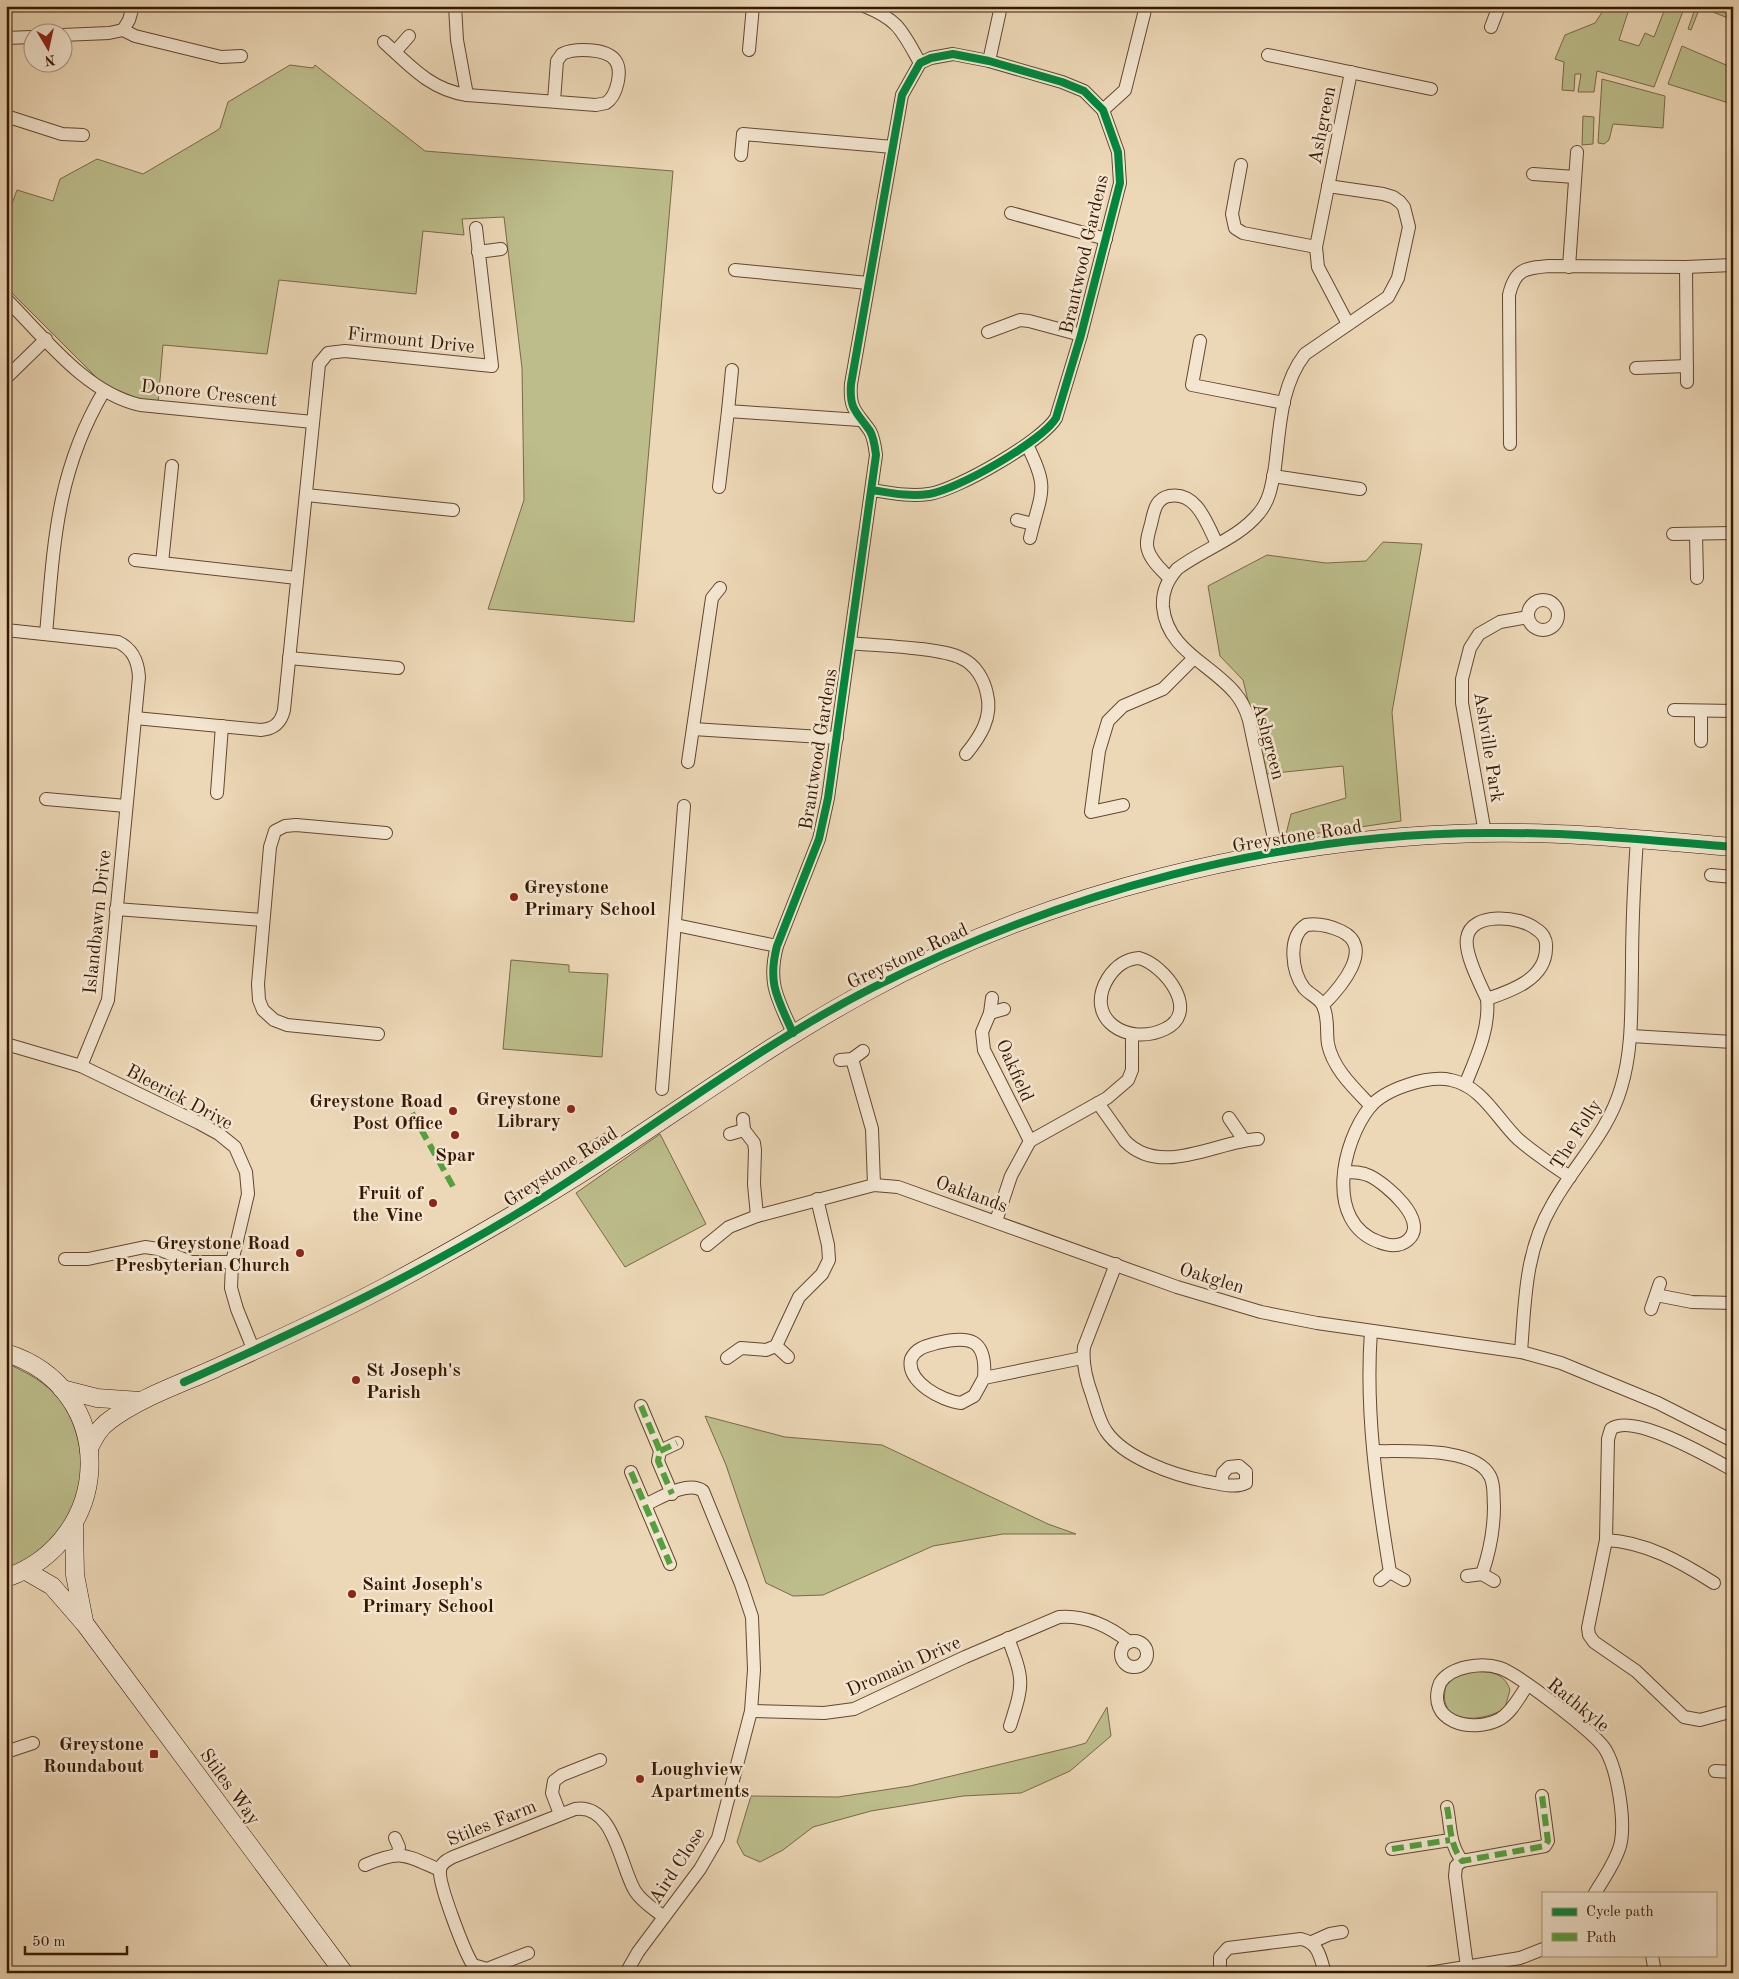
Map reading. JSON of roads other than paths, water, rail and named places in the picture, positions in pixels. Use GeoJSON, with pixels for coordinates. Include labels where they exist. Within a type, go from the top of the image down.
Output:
{"type":"FeatureCollection","features":[{"type":"Feature","properties":{"kind":"main road","name":"Greystone Road"},"geometry":{"type":"LineString","coordinates":[[89,1448],[98,1430],[124,1410],[254,1351],[374,1293],[490,1230],[606,1157],[793,1033],[869,990],[1002,929],[1130,887],[1202,868],[1277,853],[1374,838],[1485,832],[1559,833],[1733,847]]}},
{"type":"Feature","properties":{"kind":"main road"},"geometry":{"type":"LineString","coordinates":[[6,1352],[34,1364],[62,1388],[80,1416],[89,1448],[88,1484],[85,1501],[74,1526],[53,1552],[26,1571],[6,1578]]}},
{"type":"Feature","properties":{"kind":"main road","name":"Greystone Road"},"geometry":{"type":"LineString","coordinates":[[62,1388],[97,1398],[143,1401]]}},
{"type":"Feature","properties":{"kind":"main road","name":"Stiles Way"},"geometry":{"type":"LineString","coordinates":[[74,1526],[75,1575],[84,1624]]}},
{"type":"Feature","properties":{"kind":"main road","name":"Stiles Way"},"geometry":{"type":"LineString","coordinates":[[26,1571],[52,1586],[84,1624],[344,1973]]}},
{"type":"Feature","properties":{"kind":"street"},"geometry":{"type":"LineString","coordinates":[[123,30],[129,20],[133,6]]}},
{"type":"Feature","properties":{"kind":"street"},"geometry":{"type":"LineString","coordinates":[[455,6],[456,32],[467,95]]}},
{"type":"Feature","properties":{"kind":"street"},"geometry":{"type":"LineString","coordinates":[[749,50],[753,6]]}},
{"type":"Feature","properties":{"kind":"street"},"geometry":{"type":"LineString","coordinates":[[864,6],[890,18],[898,26],[920,63]]}},
{"type":"Feature","properties":{"kind":"street"},"geometry":{"type":"LineString","coordinates":[[989,61],[1001,6]]}},
{"type":"Feature","properties":{"kind":"street"},"geometry":{"type":"LineString","coordinates":[[1102,110],[1125,90],[1146,6]]}},
{"type":"Feature","properties":{"kind":"street"},"geometry":{"type":"LineString","coordinates":[[1491,26],[1500,6]]}},
{"type":"Feature","properties":{"kind":"street"},"geometry":{"type":"LineString","coordinates":[[72,35],[109,33],[123,30],[135,36],[221,57],[240,56]]}},
{"type":"Feature","properties":{"kind":"street"},"geometry":{"type":"LineString","coordinates":[[395,52],[409,36]]}},
{"type":"Feature","properties":{"kind":"street"},"geometry":{"type":"LineString","coordinates":[[6,38],[22,37]]}},
{"type":"Feature","properties":{"kind":"street"},"geometry":{"type":"LineString","coordinates":[[384,42],[438,88],[467,95],[596,105],[610,100],[617,84],[617,64],[614,59],[605,54],[583,50],[562,54],[557,61],[554,101]]}},
{"type":"Feature","properties":{"kind":"street","name":"Brantwood Gardens"},"geometry":{"type":"LineString","coordinates":[[793,1033],[772,986],[772,963],[776,946],[820,839],[825,819],[876,455],[871,433],[854,410],[850,396],[902,95],[920,63],[932,58],[953,54],[989,61],[1074,86],[1092,97],[1102,110],[1115,139],[1120,166],[1118,190],[1106,239],[1081,335],[1056,418],[1048,430],[1027,445],[940,492],[905,495],[872,490]]}},
{"type":"Feature","properties":{"kind":"street","name":"Ashgreen"},"geometry":{"type":"LineString","coordinates":[[1268,55],[1431,89]]}},
{"type":"Feature","properties":{"kind":"street","name":"Ashgreen"},"geometry":{"type":"LineString","coordinates":[[1348,324],[1318,267],[1316,247],[1351,72]]}},
{"type":"Feature","properties":{"kind":"street"},"geometry":{"type":"LineString","coordinates":[[6,116],[62,134],[83,135]]}},
{"type":"Feature","properties":{"kind":"street"},"geometry":{"type":"LineString","coordinates":[[741,155],[743,134],[893,147]]}},
{"type":"Feature","properties":{"kind":"street"},"geometry":{"type":"LineString","coordinates":[[1569,267],[1577,152]]}},
{"type":"Feature","properties":{"kind":"street"},"geometry":{"type":"LineString","coordinates":[[1241,165],[1232,214],[1235,228],[1243,233],[1316,247]]}},
{"type":"Feature","properties":{"kind":"street"},"geometry":{"type":"LineString","coordinates":[[1533,174],[1575,177]]}},
{"type":"Feature","properties":{"kind":"street","name":"Ashgreen"},"geometry":{"type":"LineString","coordinates":[[1277,853],[1249,720],[1243,705],[1235,692],[1194,658],[1172,634],[1167,622],[1163,600],[1169,578],[1184,563],[1239,531],[1259,514],[1266,504],[1273,476],[1284,404],[1291,374],[1305,354],[1383,301],[1393,290],[1398,278],[1409,221],[1400,202],[1393,197],[1328,186]]}},
{"type":"Feature","properties":{"kind":"street","name":"Brantwood Gardens"},"geometry":{"type":"LineString","coordinates":[[1011,213],[1106,239]]}},
{"type":"Feature","properties":{"kind":"street","name":"Firmount Drive"},"geometry":{"type":"LineString","coordinates":[[135,718],[261,730],[270,729],[278,724],[284,710],[319,364],[326,354],[334,351],[492,366],[476,228]]}},
{"type":"Feature","properties":{"kind":"street"},"geometry":{"type":"LineString","coordinates":[[478,252],[501,249]]}},
{"type":"Feature","properties":{"kind":"street"},"geometry":{"type":"LineString","coordinates":[[1510,444],[1509,304],[1511,285],[1515,277],[1530,268],[1733,265]]}},
{"type":"Feature","properties":{"kind":"street"},"geometry":{"type":"LineString","coordinates":[[1686,267],[1687,382]]}},
{"type":"Feature","properties":{"kind":"street"},"geometry":{"type":"LineString","coordinates":[[735,270],[868,283]]}},
{"type":"Feature","properties":{"kind":"street","name":"Donore Crescent"},"geometry":{"type":"LineString","coordinates":[[6,299],[80,372],[104,391],[115,397],[140,405],[313,422]]}},
{"type":"Feature","properties":{"kind":"street","name":"Brantwood Gardens"},"geometry":{"type":"LineString","coordinates":[[988,332],[1020,320],[1081,335]]}},
{"type":"Feature","properties":{"kind":"street"},"geometry":{"type":"LineString","coordinates":[[6,378],[46,339]]}},
{"type":"Feature","properties":{"kind":"street"},"geometry":{"type":"LineString","coordinates":[[1200,340],[1192,385],[1284,404]]}},
{"type":"Feature","properties":{"kind":"street"},"geometry":{"type":"LineString","coordinates":[[1636,368],[1687,366]]}},
{"type":"Feature","properties":{"kind":"street"},"geometry":{"type":"LineString","coordinates":[[719,488],[732,370]]}},
{"type":"Feature","properties":{"kind":"street"},"geometry":{"type":"LineString","coordinates":[[6,630],[46,634],[55,531],[60,501],[87,420],[104,391]]}},
{"type":"Feature","properties":{"kind":"street"},"geometry":{"type":"LineString","coordinates":[[728,411],[860,420]]}},
{"type":"Feature","properties":{"kind":"street"},"geometry":{"type":"LineString","coordinates":[[1027,445],[1040,471],[1043,482],[1030,538]]}},
{"type":"Feature","properties":{"kind":"street"},"geometry":{"type":"LineString","coordinates":[[162,563],[172,466]]}},
{"type":"Feature","properties":{"kind":"street"},"geometry":{"type":"LineString","coordinates":[[1273,476],[1360,489]]}},
{"type":"Feature","properties":{"kind":"street"},"geometry":{"type":"LineString","coordinates":[[306,495],[453,510]]}},
{"type":"Feature","properties":{"kind":"street"},"geometry":{"type":"LineString","coordinates":[[1169,578],[1154,562],[1147,547],[1156,504],[1164,498],[1182,496],[1194,504],[1216,544]]}},
{"type":"Feature","properties":{"kind":"street"},"geometry":{"type":"LineString","coordinates":[[1017,520],[1033,524]]}},
{"type":"Feature","properties":{"kind":"street"},"geometry":{"type":"LineString","coordinates":[[1674,534],[1733,533]]}},
{"type":"Feature","properties":{"kind":"street"},"geometry":{"type":"LineString","coordinates":[[1696,534],[1697,578]]}},
{"type":"Feature","properties":{"kind":"street"},"geometry":{"type":"LineString","coordinates":[[135,560],[297,578]]}},
{"type":"Feature","properties":{"kind":"street"},"geometry":{"type":"LineString","coordinates":[[688,762],[712,598],[720,588]]}},
{"type":"Feature","properties":{"kind":"street","name":"Ashville Park"},"geometry":{"type":"LineString","coordinates":[[1485,832],[1462,702],[1462,679],[1470,648],[1479,634],[1500,622],[1528,617]]}},
{"type":"Feature","properties":{"kind":"street","name":"Islandbawn Drive"},"geometry":{"type":"LineString","coordinates":[[46,634],[121,643],[135,657],[139,677],[108,1000],[82,1066]]}},
{"type":"Feature","properties":{"kind":"street"},"geometry":{"type":"LineString","coordinates":[[850,643],[952,654],[961,657],[973,666],[982,678],[987,691],[988,711],[983,729],[966,754]]}},
{"type":"Feature","properties":{"kind":"street"},"geometry":{"type":"LineString","coordinates":[[289,658],[398,668]]}},
{"type":"Feature","properties":{"kind":"street"},"geometry":{"type":"LineString","coordinates":[[1122,805],[1091,812],[1099,751],[1108,721],[1123,706],[1163,689],[1194,658]]}},
{"type":"Feature","properties":{"kind":"street"},"geometry":{"type":"LineString","coordinates":[[1674,710],[1733,711]]}},
{"type":"Feature","properties":{"kind":"street"},"geometry":{"type":"LineString","coordinates":[[1701,710],[1701,741]]}},
{"type":"Feature","properties":{"kind":"street"},"geometry":{"type":"LineString","coordinates":[[218,793],[222,726]]}},
{"type":"Feature","properties":{"kind":"street","name":"Brantwood Gardens"},"geometry":{"type":"LineString","coordinates":[[693,729],[836,738]]}},
{"type":"Feature","properties":{"kind":"street"},"geometry":{"type":"LineString","coordinates":[[46,798],[126,806]]}},
{"type":"Feature","properties":{"kind":"street"},"geometry":{"type":"LineString","coordinates":[[662,1089],[684,806]]}},
{"type":"Feature","properties":{"kind":"street"},"geometry":{"type":"LineString","coordinates":[[378,1034],[292,1026],[278,1022],[268,1015],[260,1004],[258,992],[271,842],[277,830],[285,826],[296,825],[386,833]]}},
{"type":"Feature","properties":{"kind":"street","name":"The Folly"},"geometry":{"type":"LineString","coordinates":[[1521,1352],[1527,1275],[1534,1244],[1552,1204],[1593,1145],[1614,1108],[1627,1063],[1631,1036],[1633,896],[1637,838]]}},
{"type":"Feature","properties":{"kind":"street"},"geometry":{"type":"LineString","coordinates":[[1711,875],[1733,877]]}},
{"type":"Feature","properties":{"kind":"street"},"geometry":{"type":"LineString","coordinates":[[116,909],[263,920]]}},
{"type":"Feature","properties":{"kind":"street"},"geometry":{"type":"LineString","coordinates":[[1465,1085],[1483,1039],[1487,1022],[1487,999],[1468,948],[1466,936],[1476,924],[1490,919],[1511,919],[1534,927],[1546,942],[1546,955],[1541,966],[1522,984],[1487,999]]}},
{"type":"Feature","properties":{"kind":"street"},"geometry":{"type":"LineString","coordinates":[[676,925],[776,946]]}},
{"type":"Feature","properties":{"kind":"street"},"geometry":{"type":"LineString","coordinates":[[1323,1006],[1353,966],[1356,949],[1351,937],[1342,932],[1324,926],[1306,925],[1300,930],[1295,941],[1296,966],[1304,987],[1323,1006],[1328,1044],[1333,1059],[1349,1082],[1371,1106]]}},
{"type":"Feature","properties":{"kind":"street"},"geometry":{"type":"LineString","coordinates":[[1139,958],[1151,962],[1165,977],[1177,993],[1180,1011],[1174,1022],[1165,1029],[1151,1034],[1132,1035],[1108,1022],[1102,1011],[1100,999],[1105,984],[1118,967],[1127,960],[1139,958]]}},
{"type":"Feature","properties":{"kind":"street","name":"Oakfield"},"geometry":{"type":"LineString","coordinates":[[992,998],[990,1013],[982,1032],[985,1054],[1030,1140]]}},
{"type":"Feature","properties":{"kind":"street","name":"Oakfield"},"geometry":{"type":"LineString","coordinates":[[990,1013],[1004,1010]]}},
{"type":"Feature","properties":{"kind":"street"},"geometry":{"type":"LineString","coordinates":[[996,1221],[1012,1176],[1030,1140],[1098,1103],[1120,1089],[1128,1080],[1132,1070],[1132,1035]]}},
{"type":"Feature","properties":{"kind":"street"},"geometry":{"type":"LineString","coordinates":[[1631,1036],[1733,1042]]}},
{"type":"Feature","properties":{"kind":"street"},"geometry":{"type":"LineString","coordinates":[[6,1044],[82,1066]]}},
{"type":"Feature","properties":{"kind":"street"},"geometry":{"type":"LineString","coordinates":[[851,1057],[872,1130],[874,1184]]}},
{"type":"Feature","properties":{"kind":"street","name":"Bleerick Drive"},"geometry":{"type":"LineString","coordinates":[[82,1066],[199,1123],[219,1134],[235,1147],[246,1172],[248,1194],[232,1262],[233,1297],[254,1351]]}},
{"type":"Feature","properties":{"kind":"street"},"geometry":{"type":"LineString","coordinates":[[1344,1172],[1369,1175],[1395,1195],[1413,1220],[1413,1233],[1410,1238],[1400,1244],[1390,1245],[1376,1241],[1360,1230],[1348,1208],[1344,1194],[1344,1172],[1349,1147],[1371,1106],[1397,1090],[1417,1082],[1436,1079],[1451,1080],[1465,1085],[1480,1096],[1517,1138],[1570,1177]]}},
{"type":"Feature","properties":{"kind":"street"},"geometry":{"type":"LineString","coordinates":[[1098,1103],[1125,1141],[1130,1146],[1144,1153],[1161,1156],[1195,1154],[1244,1140],[1258,1139]]}},
{"type":"Feature","properties":{"kind":"street"},"geometry":{"type":"LineString","coordinates":[[1229,1118],[1244,1140]]}},
{"type":"Feature","properties":{"kind":"street"},"geometry":{"type":"LineString","coordinates":[[730,1134],[744,1125],[754,1143],[754,1184],[757,1216]]}},
{"type":"Feature","properties":{"kind":"street","name":"Oaklands"},"geometry":{"type":"LineString","coordinates":[[707,1245],[729,1228],[757,1216],[874,1184],[898,1187],[1056,1243]]}},
{"type":"Feature","properties":{"kind":"street"},"geometry":{"type":"LineString","coordinates":[[727,1358],[741,1348],[766,1350],[776,1346],[799,1297],[822,1274],[829,1260],[828,1245],[817,1199]]}},
{"type":"Feature","properties":{"kind":"street","name":"Oakglen"},"geometry":{"type":"LineString","coordinates":[[1056,1243],[1187,1290],[1260,1312],[1371,1331]]}},
{"type":"Feature","properties":{"kind":"street"},"geometry":{"type":"LineString","coordinates":[[65,1259],[88,1259],[145,1248],[158,1249],[191,1262],[232,1262]]}},
{"type":"Feature","properties":{"kind":"street"},"geometry":{"type":"LineString","coordinates":[[1116,1264],[1084,1346],[1082,1358],[1085,1374],[1106,1431],[1116,1442],[1168,1471],[1221,1484]]}},
{"type":"Feature","properties":{"kind":"street"},"geometry":{"type":"LineString","coordinates":[[1651,1310],[1658,1289],[1692,1302],[1733,1303]]}},
{"type":"Feature","properties":{"kind":"street"},"geometry":{"type":"LineString","coordinates":[[1390,1572],[1374,1451],[1370,1386],[1371,1331],[1521,1352],[1561,1363],[1602,1378],[1733,1441]]}},
{"type":"Feature","properties":{"kind":"street"},"geometry":{"type":"LineString","coordinates":[[984,1378],[982,1354],[975,1344],[966,1338],[952,1339],[922,1348],[911,1359],[911,1372],[915,1380],[954,1402],[961,1403],[974,1396],[984,1378],[1082,1358]]}},
{"type":"Feature","properties":{"kind":"street"},"geometry":{"type":"LineString","coordinates":[[776,1346],[788,1357]]}},
{"type":"Feature","properties":{"kind":"street"},"geometry":{"type":"LineString","coordinates":[[641,1406],[660,1451],[658,1461],[672,1494],[645,1505]]}},
{"type":"Feature","properties":{"kind":"street"},"geometry":{"type":"LineString","coordinates":[[1732,1712],[1700,1720],[1684,1717],[1636,1671],[1591,1639],[1589,1635],[1589,1622],[1606,1540],[1609,1432],[1614,1427],[1626,1426],[1649,1430],[1733,1470]]}},
{"type":"Feature","properties":{"kind":"street"},"geometry":{"type":"LineString","coordinates":[[660,1451],[677,1443]]}},
{"type":"Feature","properties":{"kind":"street"},"geometry":{"type":"LineString","coordinates":[[1374,1451],[1455,1455],[1472,1459],[1483,1466],[1492,1482],[1494,1527],[1492,1543],[1482,1574]]}},
{"type":"Feature","properties":{"kind":"street"},"geometry":{"type":"LineString","coordinates":[[631,1472],[670,1564]]}},
{"type":"Feature","properties":{"kind":"street","name":"Aird Close"},"geometry":{"type":"LineString","coordinates":[[626,1973],[638,1952],[700,1869],[718,1838],[751,1710],[754,1645],[752,1618],[747,1600],[703,1491],[690,1487],[672,1494]]}},
{"type":"Feature","properties":{"kind":"street"},"geometry":{"type":"LineString","coordinates":[[1606,1540],[1633,1543],[1659,1553],[1685,1564],[1714,1583]]}},
{"type":"Feature","properties":{"kind":"street"},"geometry":{"type":"LineString","coordinates":[[1390,1572],[1404,1580]]}},
{"type":"Feature","properties":{"kind":"street"},"geometry":{"type":"LineString","coordinates":[[1380,1580],[1390,1572]]}},
{"type":"Feature","properties":{"kind":"street"},"geometry":{"type":"LineString","coordinates":[[1468,1576],[1482,1574],[1494,1581]]}},
{"type":"Feature","properties":{"kind":"street","name":"Dromain Drive"},"geometry":{"type":"LineString","coordinates":[[751,1710],[824,1713],[854,1709],[1054,1618],[1071,1616],[1102,1625],[1129,1642]]}},
{"type":"Feature","properties":{"kind":"street"},"geometry":{"type":"LineString","coordinates":[[1008,1638],[1022,1680],[1020,1694],[1010,1726]]}},
{"type":"Feature","properties":{"kind":"street","name":"Rathkyle"},"geometry":{"type":"LineString","coordinates":[[1527,1686],[1507,1714],[1495,1721],[1479,1725],[1463,1725],[1451,1720],[1441,1710],[1438,1699],[1438,1687],[1442,1680],[1452,1672],[1465,1668],[1497,1668],[1507,1671],[1594,1736],[1605,1749],[1614,1771],[1622,1836],[1614,1862],[1596,1892]]}},
{"type":"Feature","properties":{"kind":"street"},"geometry":{"type":"LineString","coordinates":[[6,1752],[34,1743]]}},
{"type":"Feature","properties":{"kind":"street","name":"Stiles Farm"},"geometry":{"type":"LineString","coordinates":[[560,1814],[552,1793],[554,1781],[562,1775],[600,1760]]}},
{"type":"Feature","properties":{"kind":"street"},"geometry":{"type":"LineString","coordinates":[[1715,1771],[1733,1772]]}},
{"type":"Feature","properties":{"kind":"street"},"geometry":{"type":"LineString","coordinates":[[1467,1967],[1455,1876],[1456,1866],[1462,1861],[1545,1846],[1548,1841],[1542,1796]]}},
{"type":"Feature","properties":{"kind":"street"},"geometry":{"type":"LineString","coordinates":[[1447,1807],[1450,1840],[1453,1849],[1462,1861]]}},
{"type":"Feature","properties":{"kind":"street","name":"Stiles Farm"},"geometry":{"type":"LineString","coordinates":[[528,1953],[487,1969],[473,1965],[443,1891],[440,1870],[448,1860],[575,1809],[588,1810],[604,1819],[634,1889],[646,1903],[664,1917]]}},
{"type":"Feature","properties":{"kind":"street"},"geometry":{"type":"LineString","coordinates":[[365,1865],[388,1855],[398,1854],[395,1838]]}},
{"type":"Feature","properties":{"kind":"street"},"geometry":{"type":"LineString","coordinates":[[1392,1849],[1450,1840]]}},
{"type":"Feature","properties":{"kind":"street","name":"Stiles Farm"},"geometry":{"type":"LineString","coordinates":[[398,1854],[440,1870]]}},
{"type":"Feature","properties":{"kind":"street"},"geometry":{"type":"LineString","coordinates":[[1220,1973],[1220,1957],[1228,1948],[1294,1939],[1312,1942],[1330,1934],[1342,1932]]}},
{"type":"Feature","properties":{"kind":"street"},"geometry":{"type":"LineString","coordinates":[[1312,1942],[1317,1948],[1325,1973]]}},
{"type":"Feature","properties":{"kind":"street"},"geometry":{"type":"LineString","coordinates":[[1429,1973],[1520,1958],[1542,1949]]}},
{"type":"Feature","properties":{"kind":"street"},"geometry":{"type":"LineString","coordinates":[[1652,1956],[1655,1973]]}},
{"type":"Feature","properties":{"kind":"place","name":"Greystone Primary School"},"geometry":{"type":"Point","coordinates":[514,897]}},
{"type":"Feature","properties":{"kind":"place","name":"Greystone Library"},"geometry":{"type":"Point","coordinates":[571,1109]}},
{"type":"Feature","properties":{"kind":"place","name":"Greystone Road Post Office"},"geometry":{"type":"Point","coordinates":[453,1111]}},
{"type":"Feature","properties":{"kind":"place","name":"Spar"},"geometry":{"type":"Point","coordinates":[455,1135]}},
{"type":"Feature","properties":{"kind":"place","name":"Fruit of the Vine"},"geometry":{"type":"Point","coordinates":[433,1203]}},
{"type":"Feature","properties":{"kind":"place","name":"Greystone Road Presbyterian Church"},"geometry":{"type":"Point","coordinates":[300,1253]}},
{"type":"Feature","properties":{"kind":"place","name":"St Joseph's Parish"},"geometry":{"type":"Point","coordinates":[356,1380]}},
{"type":"Feature","properties":{"kind":"place","name":"Saint Joseph's Primary School"},"geometry":{"type":"Point","coordinates":[352,1594]}},
{"type":"Feature","properties":{"kind":"place","name":"Greystone Roundabout"},"geometry":{"type":"Point","coordinates":[154,1754]}},
{"type":"Feature","properties":{"kind":"place","name":"Loughview Apartments"},"geometry":{"type":"Point","coordinates":[640,1779]}}]}
